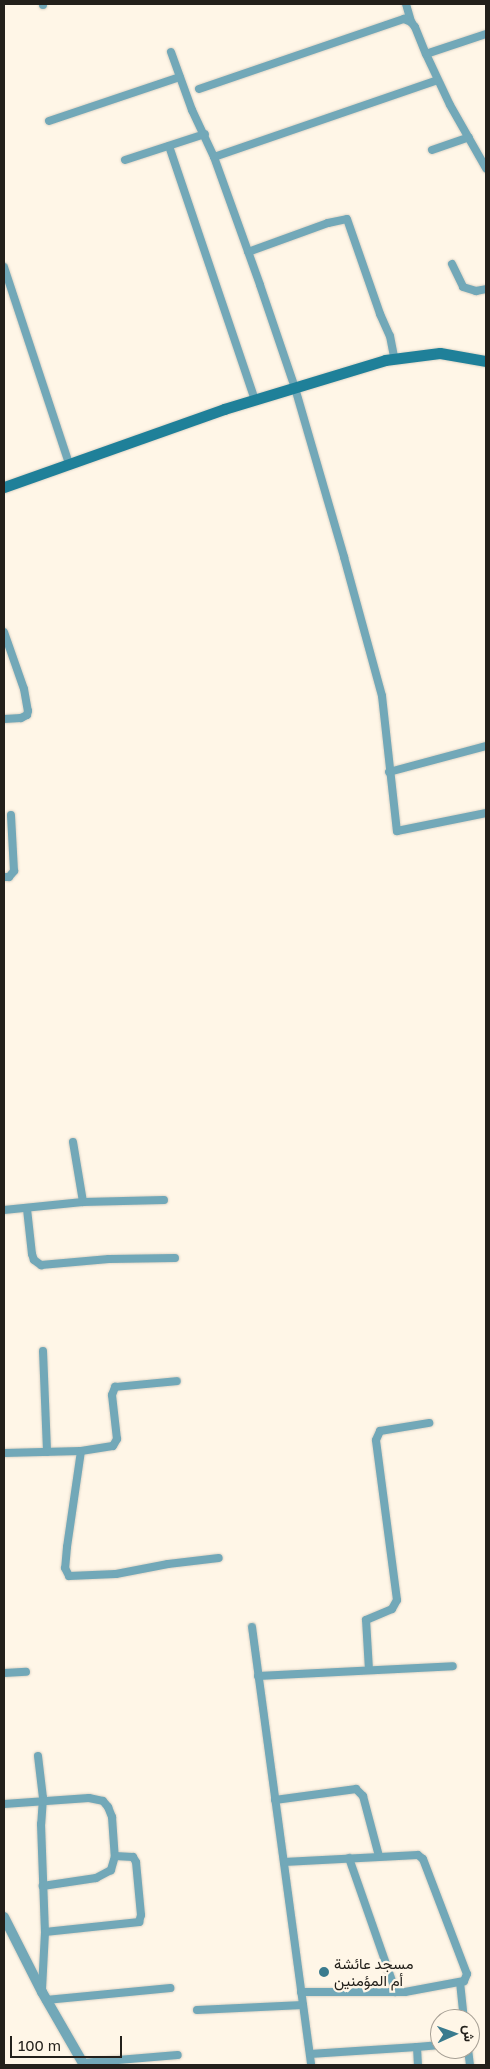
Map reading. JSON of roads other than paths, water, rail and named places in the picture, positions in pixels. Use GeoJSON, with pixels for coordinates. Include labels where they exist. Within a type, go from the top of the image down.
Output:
{"type":"FeatureCollection","features":[{"type":"Feature","properties":{"kind":"main road"},"geometry":{"type":"LineString","coordinates":[[4,487],[343,371],[394,358],[440,353],[486,361]]}},
{"type":"Feature","properties":{"kind":"street"},"geometry":{"type":"LineString","coordinates":[[406,4],[411,22],[437,80],[486,168]]}},
{"type":"Feature","properties":{"kind":"street"},"geometry":{"type":"LineString","coordinates":[[199,88],[318,46],[404,19],[411,22]]}},
{"type":"Feature","properties":{"kind":"street"},"geometry":{"type":"LineString","coordinates":[[426,54],[486,34]]}},
{"type":"Feature","properties":{"kind":"street"},"geometry":{"type":"LineString","coordinates":[[171,52],[192,110],[205,134],[214,158],[295,388],[379,686],[387,736],[389,772],[397,831],[486,813]]}},
{"type":"Feature","properties":{"kind":"street"},"geometry":{"type":"LineString","coordinates":[[49,121],[180,77]]}},
{"type":"Feature","properties":{"kind":"street"},"geometry":{"type":"LineString","coordinates":[[214,158],[437,80]]}},
{"type":"Feature","properties":{"kind":"street"},"geometry":{"type":"LineString","coordinates":[[125,160],[205,134]]}},
{"type":"Feature","properties":{"kind":"street"},"geometry":{"type":"LineString","coordinates":[[432,150],[469,137]]}},
{"type":"Feature","properties":{"kind":"street"},"geometry":{"type":"LineString","coordinates":[[169,146],[256,400]]}},
{"type":"Feature","properties":{"kind":"street"},"geometry":{"type":"LineString","coordinates":[[248,252],[328,223],[347,219],[380,314],[390,336],[394,358]]}},
{"type":"Feature","properties":{"kind":"street"},"geometry":{"type":"LineString","coordinates":[[452,264],[463,287],[476,291],[486,289]]}},
{"type":"Feature","properties":{"kind":"street"},"geometry":{"type":"LineString","coordinates":[[4,267],[69,464]]}},
{"type":"Feature","properties":{"kind":"street"},"geometry":{"type":"LineString","coordinates":[[4,632],[24,689],[28,711],[21,718],[4,719]]}},
{"type":"Feature","properties":{"kind":"street"},"geometry":{"type":"LineString","coordinates":[[389,772],[486,746]]}},
{"type":"Feature","properties":{"kind":"street"},"geometry":{"type":"LineString","coordinates":[[4,877],[9,877],[14,871],[11,815]]}},
{"type":"Feature","properties":{"kind":"street"},"geometry":{"type":"LineString","coordinates":[[73,1142],[83,1202]]}},
{"type":"Feature","properties":{"kind":"street"},"geometry":{"type":"LineString","coordinates":[[4,1210],[83,1202],[164,1200]]}},
{"type":"Feature","properties":{"kind":"street"},"geometry":{"type":"LineString","coordinates":[[27,1209],[32,1254],[34,1260],[41,1265],[109,1259],[175,1258]]}},
{"type":"Feature","properties":{"kind":"street"},"geometry":{"type":"LineString","coordinates":[[43,1351],[47,1452]]}},
{"type":"Feature","properties":{"kind":"street"},"geometry":{"type":"LineString","coordinates":[[4,1454],[109,1448],[116,1444],[117,1439],[112,1395],[114,1387],[177,1381]]}},
{"type":"Feature","properties":{"kind":"street"},"geometry":{"type":"LineString","coordinates":[[369,1670],[366,1620],[392,1610],[397,1600],[376,1440],[380,1431],[429,1423]]}},
{"type":"Feature","properties":{"kind":"street"},"geometry":{"type":"LineString","coordinates":[[81,1451],[67,1547],[65,1568],[69,1576],[116,1574],[168,1564],[219,1558]]}},
{"type":"Feature","properties":{"kind":"street"},"geometry":{"type":"LineString","coordinates":[[252,1627],[311,2065]]}},
{"type":"Feature","properties":{"kind":"street"},"geometry":{"type":"LineString","coordinates":[[258,1676],[453,1666]]}},
{"type":"Feature","properties":{"kind":"street"},"geometry":{"type":"LineString","coordinates":[[4,1673],[26,1672]]}},
{"type":"Feature","properties":{"kind":"street"},"geometry":{"type":"LineString","coordinates":[[38,1756],[42,1802],[45,1932],[44,1996]]}},
{"type":"Feature","properties":{"kind":"street"},"geometry":{"type":"LineString","coordinates":[[275,1800],[356,1789],[362,1796],[379,1856]]}},
{"type":"Feature","properties":{"kind":"street"},"geometry":{"type":"LineString","coordinates":[[4,1804],[89,1798],[103,1801],[112,1817],[114,1864],[105,1875],[43,1886]]}},
{"type":"Feature","properties":{"kind":"street"},"geometry":{"type":"LineString","coordinates":[[284,1862],[415,1854],[423,1859],[467,1974],[466,1980],[460,1982],[396,1992],[301,1992]]}},
{"type":"Feature","properties":{"kind":"street"},"geometry":{"type":"LineString","coordinates":[[45,1932],[138,1922],[141,1915],[136,1862],[132,1857],[114,1856]]}},
{"type":"Feature","properties":{"kind":"street"},"geometry":{"type":"LineString","coordinates":[[349,1858],[396,1992]]}},
{"type":"Feature","properties":{"kind":"street"},"geometry":{"type":"LineString","coordinates":[[4,1917],[44,1996],[83,2064],[178,2055]]}},
{"type":"Feature","properties":{"kind":"street"},"geometry":{"type":"LineString","coordinates":[[460,1982],[463,2009]]}},
{"type":"Feature","properties":{"kind":"street"},"geometry":{"type":"LineString","coordinates":[[44,1996],[170,1988]]}},
{"type":"Feature","properties":{"kind":"street"},"geometry":{"type":"LineString","coordinates":[[197,2010],[303,2005]]}},
{"type":"Feature","properties":{"kind":"street"},"geometry":{"type":"LineString","coordinates":[[310,2054],[430,2046]]}},
{"type":"Feature","properties":{"kind":"street"},"geometry":{"type":"LineString","coordinates":[[417,2047],[418,2065]]}},
{"type":"Feature","properties":{"kind":"place","name":"مسجد عائشة أم المؤمنين"},"geometry":{"type":"Point","coordinates":[324,1972]}}]}
